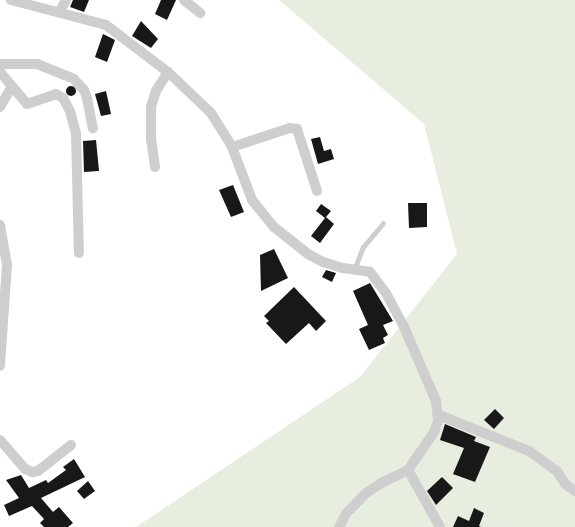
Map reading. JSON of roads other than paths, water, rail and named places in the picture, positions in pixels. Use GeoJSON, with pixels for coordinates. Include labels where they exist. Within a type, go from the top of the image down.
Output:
{"type":"FeatureCollection","features":[{"type":"Feature","properties":{"kind":"street"},"geometry":{"type":"LineString","coordinates":[[11,0],[37,8],[60,11],[106,25],[168,72],[211,113],[232,147],[252,200],[274,228],[308,254],[332,265],[370,272],[386,293],[404,327],[436,401],[439,416],[434,432],[408,470],[383,482],[366,493],[346,514],[339,527]]}},
{"type":"Feature","properties":{"kind":"street"},"geometry":{"type":"LineString","coordinates":[[60,11],[66,0]]}},
{"type":"Feature","properties":{"kind":"street"},"geometry":{"type":"LineString","coordinates":[[184,0],[200,13]]}},
{"type":"Feature","properties":{"kind":"street"},"geometry":{"type":"LineString","coordinates":[[0,64],[37,64],[74,79],[84,90],[88,98],[93,128]]}},
{"type":"Feature","properties":{"kind":"street"},"geometry":{"type":"LineString","coordinates":[[0,72],[27,104],[56,94],[63,98],[70,111],[76,134],[79,253]]}},
{"type":"Feature","properties":{"kind":"street"},"geometry":{"type":"LineString","coordinates":[[155,167],[151,107],[156,92],[168,72]]}},
{"type":"Feature","properties":{"kind":"street"},"geometry":{"type":"LineString","coordinates":[[0,106],[12,86]]}},
{"type":"Feature","properties":{"kind":"street"},"geometry":{"type":"LineString","coordinates":[[232,147],[290,128],[297,129],[317,191]]}},
{"type":"Feature","properties":{"kind":"street"},"geometry":{"type":"LineString","coordinates":[[0,225],[7,265],[0,366]]}},
{"type":"Feature","properties":{"kind":"street"},"geometry":{"type":"LineString","coordinates":[[439,416],[496,436],[541,458],[557,471],[568,488],[575,491]]}},
{"type":"Feature","properties":{"kind":"street"},"geometry":{"type":"LineString","coordinates":[[0,440],[25,469],[33,472],[38,471],[71,445]]}},
{"type":"Feature","properties":{"kind":"street"},"geometry":{"type":"LineString","coordinates":[[408,470],[440,527]]}},
{"type":"Feature","properties":{"kind":"lane"},"geometry":{"type":"LineString","coordinates":[[354,270],[364,247],[383,223]]}}]}
